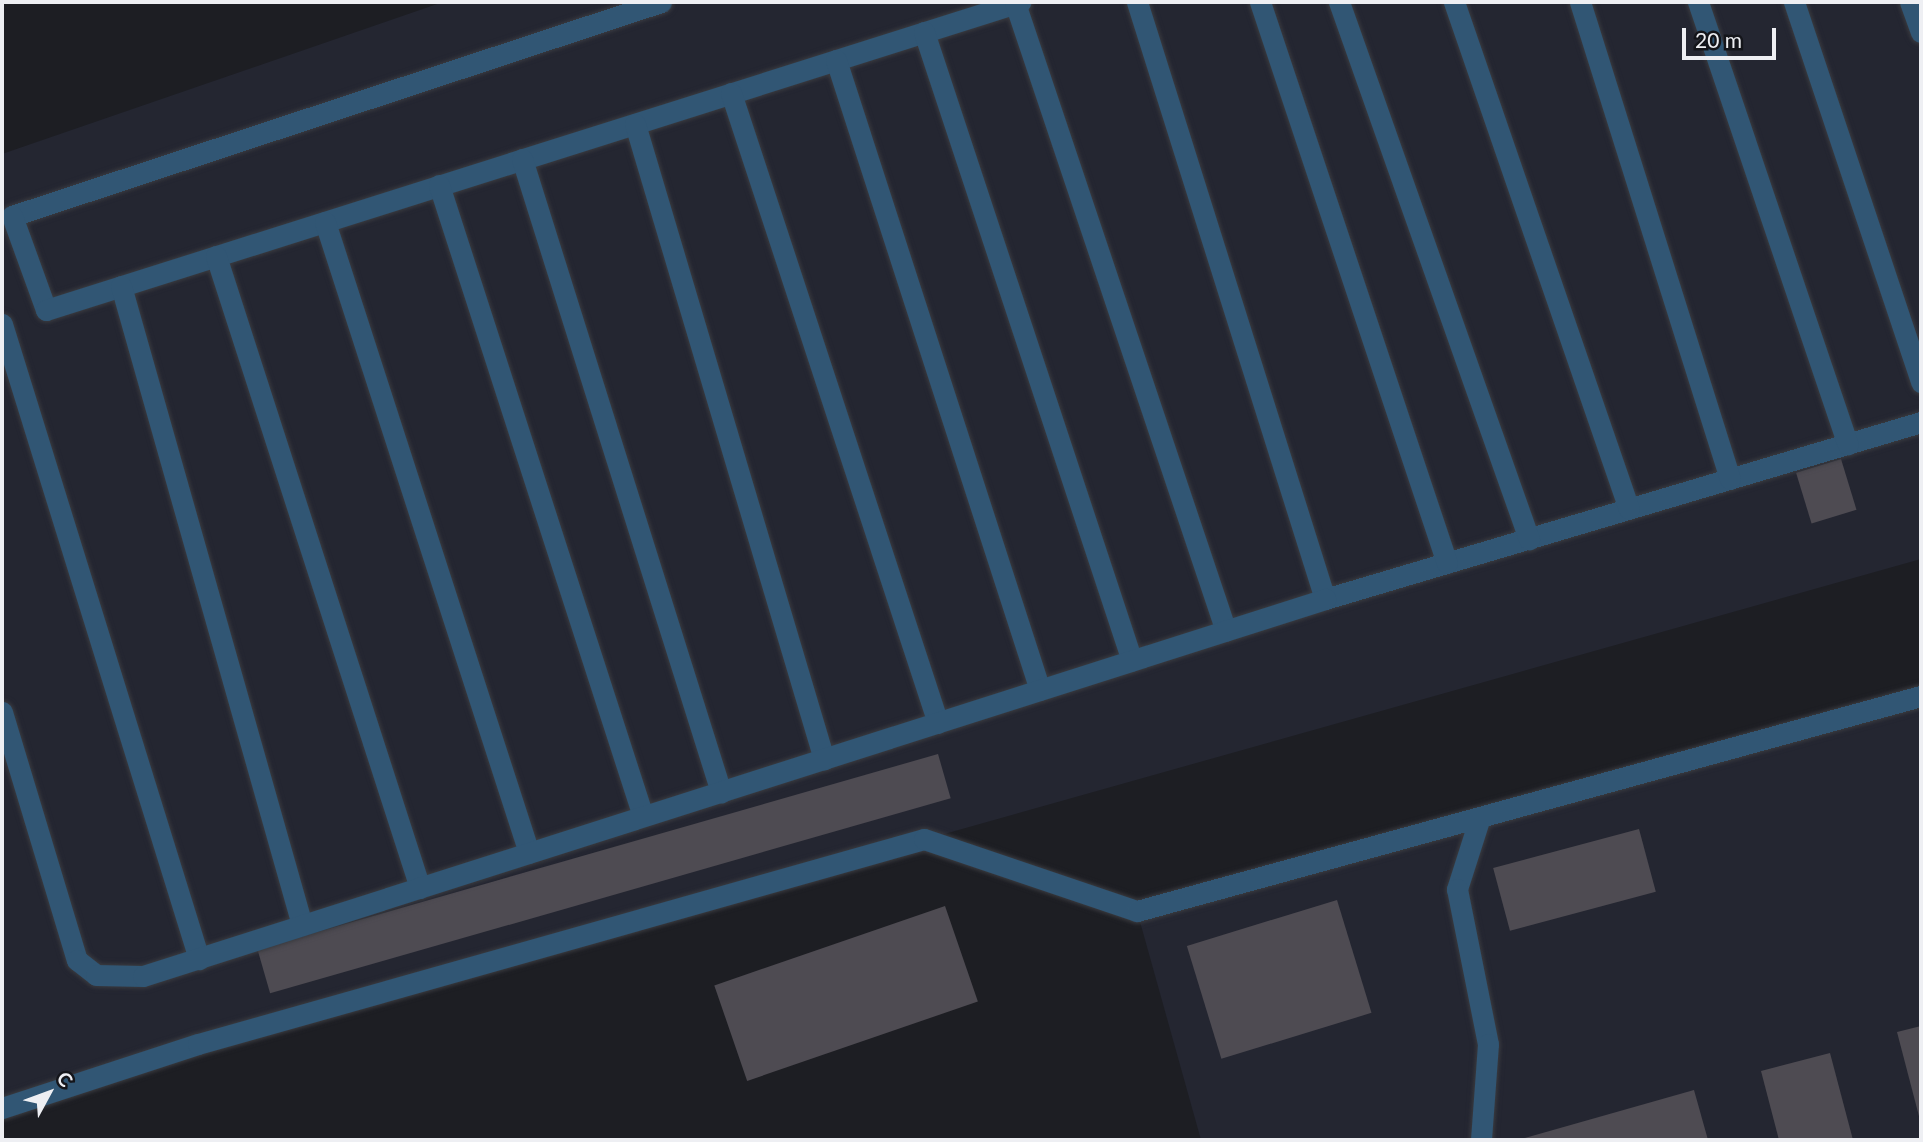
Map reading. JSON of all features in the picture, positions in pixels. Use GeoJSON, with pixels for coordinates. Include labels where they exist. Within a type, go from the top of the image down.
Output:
{"type":"FeatureCollection","features":[{"type":"Feature","properties":{"kind":"lane"},"geometry":{"type":"LineString","coordinates":[[662,2],[12,216],[46,310],[1018,3],[1226,631]]}},
{"type":"Feature","properties":{"kind":"lane"},"geometry":{"type":"LineString","coordinates":[[1138,2],[1325,600]]}},
{"type":"Feature","properties":{"kind":"lane"},"geometry":{"type":"LineString","coordinates":[[1260,2],[1447,563]]}},
{"type":"Feature","properties":{"kind":"lane"},"geometry":{"type":"LineString","coordinates":[[1339,2],[1529,539]]}},
{"type":"Feature","properties":{"kind":"lane"},"geometry":{"type":"LineString","coordinates":[[1454,2],[1629,509]]}},
{"type":"Feature","properties":{"kind":"lane"},"geometry":{"type":"LineString","coordinates":[[1580,2],[1730,479]]}},
{"type":"Feature","properties":{"kind":"lane"},"geometry":{"type":"LineString","coordinates":[[1699,2],[1848,444]]}},
{"type":"Feature","properties":{"kind":"lane"},"geometry":{"type":"LineString","coordinates":[[1794,2],[1921,382]]}},
{"type":"Feature","properties":{"kind":"lane"},"geometry":{"type":"LineString","coordinates":[[1910,2],[1921,32]]}},
{"type":"Feature","properties":{"kind":"lane"},"geometry":{"type":"LineString","coordinates":[[924,32],[1132,661]]}},
{"type":"Feature","properties":{"kind":"lane"},"geometry":{"type":"LineString","coordinates":[[836,60],[1040,690]]}},
{"type":"Feature","properties":{"kind":"lane"},"geometry":{"type":"LineString","coordinates":[[732,93],[938,723]]}},
{"type":"Feature","properties":{"kind":"lane"},"geometry":{"type":"LineString","coordinates":[[635,124],[824,759]]}},
{"type":"Feature","properties":{"kind":"lane"},"geometry":{"type":"LineString","coordinates":[[522,159],[720,792]]}},
{"type":"Feature","properties":{"kind":"lane"},"geometry":{"type":"LineString","coordinates":[[439,186],[640,807]]}},
{"type":"Feature","properties":{"kind":"lane"},"geometry":{"type":"LineString","coordinates":[[325,222],[529,853]]}},
{"type":"Feature","properties":{"kind":"lane"},"geometry":{"type":"LineString","coordinates":[[216,256],[419,888]]}},
{"type":"Feature","properties":{"kind":"lane"},"geometry":{"type":"LineString","coordinates":[[121,286],[302,925]]}},
{"type":"Feature","properties":{"kind":"lane"},"geometry":{"type":"LineString","coordinates":[[2,324],[198,959]]}},
{"type":"Feature","properties":{"kind":"lane"},"geometry":{"type":"LineString","coordinates":[[2,712],[77,960],[96,975],[143,976],[1325,600],[1921,422]]}},
{"type":"Feature","properties":{"kind":"lane"},"geometry":{"type":"LineString","coordinates":[[2,1108],[198,1044],[924,839],[1137,911],[1921,696]]}},
{"type":"Feature","properties":{"kind":"lane"},"geometry":{"type":"LineString","coordinates":[[1480,817],[1457,889],[1488,1044],[1481,1140]]}},
{"type":"Feature","properties":{"kind":"shaded area"},"geometry":{"type":"Polygon","coordinates":[[[443,2],[1921,2],[1921,559],[198,1044],[2,1108],[2,154],[443,2]]]}},
{"type":"Feature","properties":{"kind":"shaded area"},"geometry":{"type":"Polygon","coordinates":[[[1921,696],[1921,1140],[1201,1140],[1137,911],[1921,696]]]}},
{"type":"Feature","properties":{"kind":"building"},"geometry":{"type":"Polygon","coordinates":[[[1841,459],[1856,510],[1812,523],[1796,473],[1841,459]]]}},
{"type":"Feature","properties":{"kind":"building"},"geometry":{"type":"Polygon","coordinates":[[[938,754],[951,798],[270,993],[257,949],[938,754]]]}},
{"type":"Feature","properties":{"kind":"building"},"geometry":{"type":"Polygon","coordinates":[[[1639,829],[1656,892],[1510,931],[1493,868],[1639,829]]]}},
{"type":"Feature","properties":{"kind":"building"},"geometry":{"type":"Polygon","coordinates":[[[1337,900],[1371,1013],[1221,1059],[1187,946],[1337,900]]]}},
{"type":"Feature","properties":{"kind":"building"},"geometry":{"type":"Polygon","coordinates":[[[945,906],[978,1001],[747,1081],[714,985],[945,906]]]}},
{"type":"Feature","properties":{"kind":"building"},"geometry":{"type":"Polygon","coordinates":[[[1921,1026],[1921,1120],[1920,1120],[1897,1032],[1921,1026]]]}},
{"type":"Feature","properties":{"kind":"building"},"geometry":{"type":"Polygon","coordinates":[[[1830,1053],[1853,1140],[1779,1140],[1761,1071],[1830,1053]]]}},
{"type":"Feature","properties":{"kind":"building"},"geometry":{"type":"Polygon","coordinates":[[[1694,1090],[1708,1140],[1521,1140],[1521,1139],[1694,1090]]]}}]}
